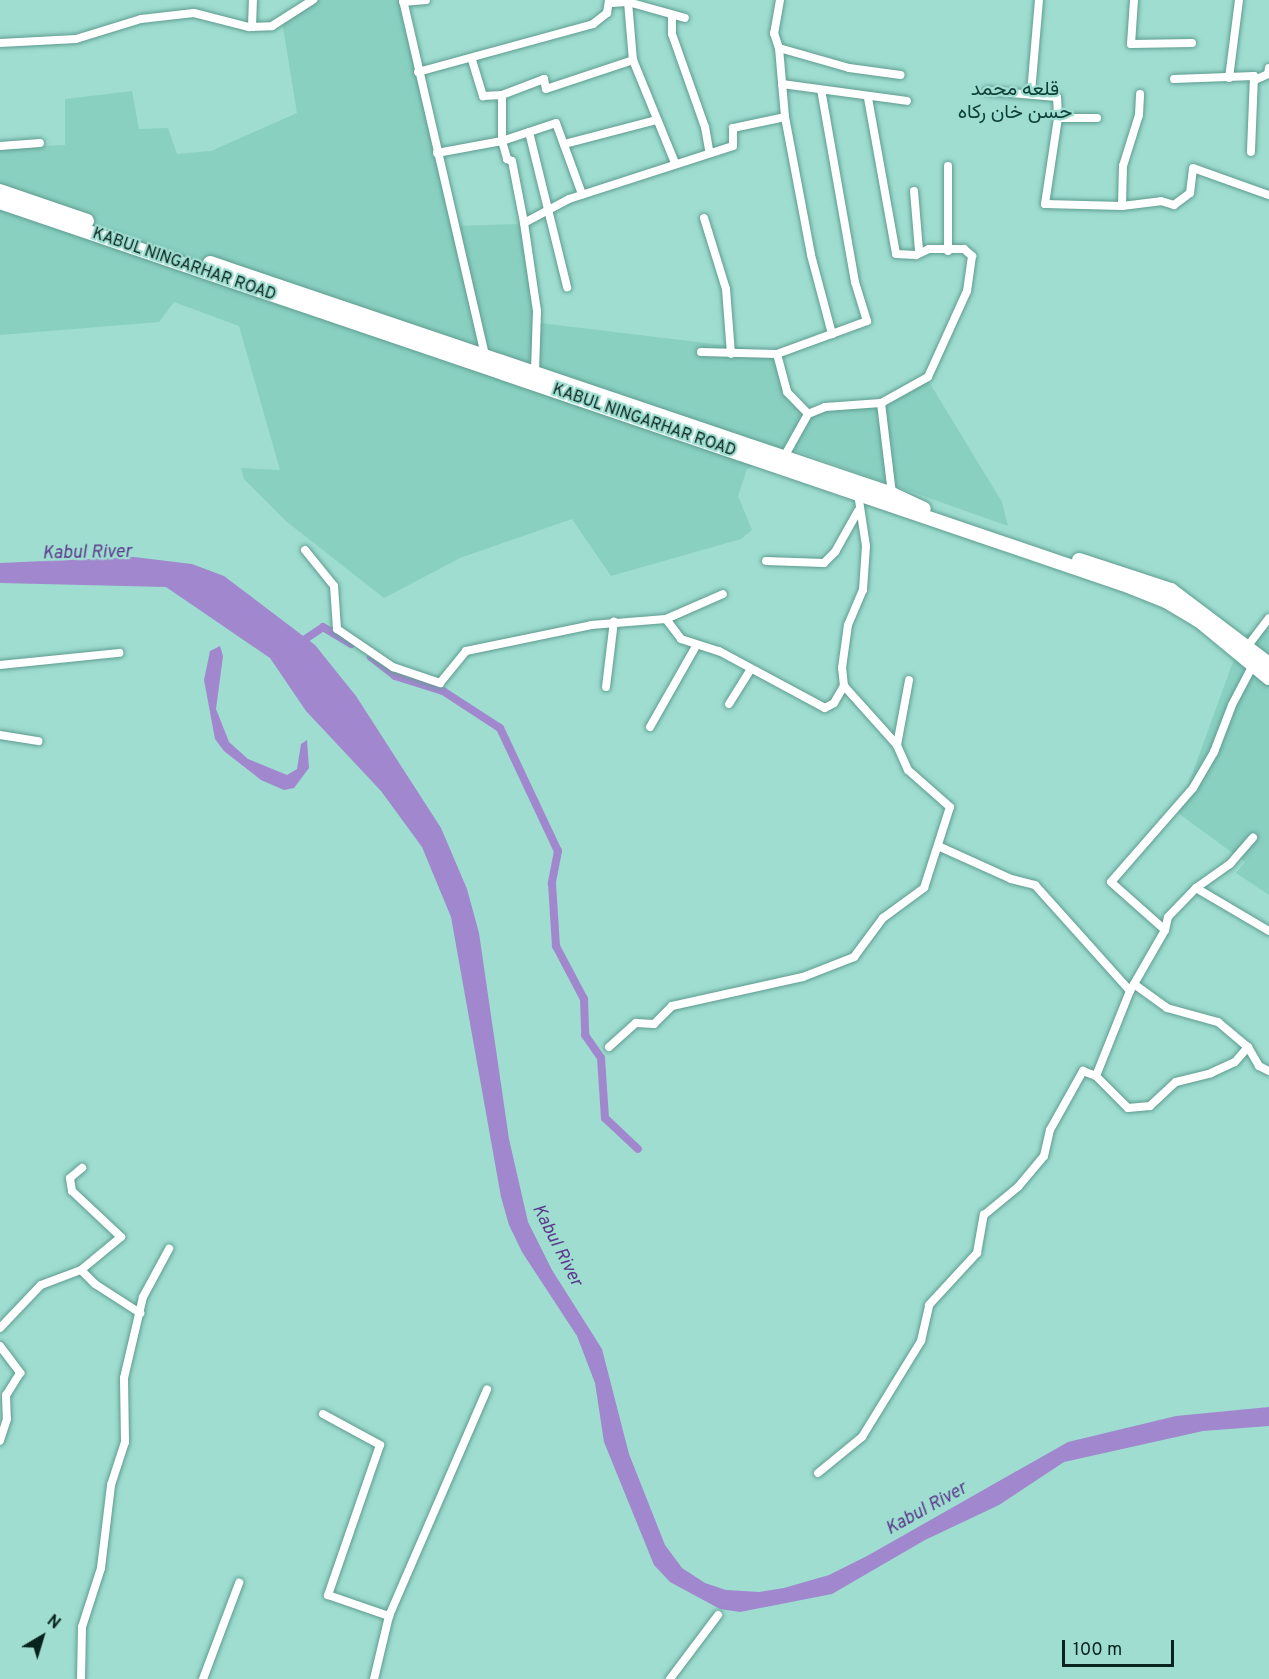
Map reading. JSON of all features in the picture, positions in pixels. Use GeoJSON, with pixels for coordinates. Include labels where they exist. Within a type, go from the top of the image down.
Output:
{"type":"FeatureCollection","features":[{"type":"Feature","properties":{"kind":"highway","name":"KABUL NINGARHAR ROAD"},"geometry":{"type":"LineString","coordinates":[[0,190],[892,494],[922,508],[1171,590],[1244,650]]}},
{"type":"Feature","properties":{"kind":"highway","name":"KABUL NINGARHAR ROAD"},"geometry":{"type":"LineString","coordinates":[[0,202],[1166,601],[1265,663],[1269,678]]}},
{"type":"Feature","properties":{"kind":"street"},"geometry":{"type":"LineString","coordinates":[[252,27],[253,0]]}},
{"type":"Feature","properties":{"kind":"street"},"geometry":{"type":"LineString","coordinates":[[0,43],[76,39],[141,19],[194,13],[252,27],[272,26],[313,0]]}},
{"type":"Feature","properties":{"kind":"street"},"geometry":{"type":"LineString","coordinates":[[426,0],[403,1],[485,354]]}},
{"type":"Feature","properties":{"kind":"street"},"geometry":{"type":"LineString","coordinates":[[780,0],[774,33],[779,48],[784,117],[811,255],[832,334]]}},
{"type":"Feature","properties":{"kind":"street"},"geometry":{"type":"LineString","coordinates":[[1031,93],[1039,0]]}},
{"type":"Feature","properties":{"kind":"street"},"geometry":{"type":"LineString","coordinates":[[1134,0],[1131,44],[1192,43]]}},
{"type":"Feature","properties":{"kind":"street"},"geometry":{"type":"LineString","coordinates":[[1229,78],[1239,0]]}},
{"type":"Feature","properties":{"kind":"street"},"geometry":{"type":"LineString","coordinates":[[418,72],[472,60],[602,21],[610,2],[628,2],[685,18]]}},
{"type":"Feature","properties":{"kind":"street"},"geometry":{"type":"LineString","coordinates":[[628,2],[633,60],[675,163]]}},
{"type":"Feature","properties":{"kind":"street"},"geometry":{"type":"LineString","coordinates":[[672,15],[672,34],[705,127],[709,150]]}},
{"type":"Feature","properties":{"kind":"street"},"geometry":{"type":"LineString","coordinates":[[779,48],[849,68],[901,75]]}},
{"type":"Feature","properties":{"kind":"street"},"geometry":{"type":"LineString","coordinates":[[472,60],[483,96],[502,94],[544,80],[546,88],[633,60]]}},
{"type":"Feature","properties":{"kind":"street"},"geometry":{"type":"LineString","coordinates":[[1257,79],[1268,74],[1269,68]]}},
{"type":"Feature","properties":{"kind":"street"},"geometry":{"type":"LineString","coordinates":[[1174,79],[1229,78],[1249,75],[1257,79]]}},
{"type":"Feature","properties":{"kind":"street"},"geometry":{"type":"LineString","coordinates":[[1251,152],[1257,79]]}},
{"type":"Feature","properties":{"kind":"street"},"geometry":{"type":"LineString","coordinates":[[782,84],[868,98],[907,101]]}},
{"type":"Feature","properties":{"kind":"street"},"geometry":{"type":"LineString","coordinates":[[701,352],[777,354],[867,321],[855,282],[821,90]]}},
{"type":"Feature","properties":{"kind":"street"},"geometry":{"type":"LineString","coordinates":[[987,91],[1057,97],[1058,118],[1045,204],[1122,206],[1161,201],[1174,206],[1190,193],[1193,168],[1269,195]]}},
{"type":"Feature","properties":{"kind":"street"},"geometry":{"type":"LineString","coordinates":[[502,94],[505,113],[502,141],[507,159],[512,160],[537,311],[535,371]]}},
{"type":"Feature","properties":{"kind":"street"},"geometry":{"type":"LineString","coordinates":[[1122,206],[1123,166],[1139,115],[1140,94]]}},
{"type":"Feature","properties":{"kind":"street"},"geometry":{"type":"LineString","coordinates":[[868,98],[896,254],[916,255],[919,250],[914,191]]}},
{"type":"Feature","properties":{"kind":"street"},"geometry":{"type":"LineString","coordinates":[[524,223],[582,194],[599,192],[709,150],[734,146],[733,128],[784,117]]}},
{"type":"Feature","properties":{"kind":"street"},"geometry":{"type":"LineString","coordinates":[[1058,118],[1097,118]]}},
{"type":"Feature","properties":{"kind":"street"},"geometry":{"type":"LineString","coordinates":[[564,144],[656,120]]}},
{"type":"Feature","properties":{"kind":"street"},"geometry":{"type":"LineString","coordinates":[[437,153],[502,141],[556,123],[582,194]]}},
{"type":"Feature","properties":{"kind":"street"},"geometry":{"type":"LineString","coordinates":[[529,132],[567,287]]}},
{"type":"Feature","properties":{"kind":"street"},"geometry":{"type":"LineString","coordinates":[[0,146],[39,143]]}},
{"type":"Feature","properties":{"kind":"street"},"geometry":{"type":"LineString","coordinates":[[948,166],[948,251]]}},
{"type":"Feature","properties":{"kind":"street"},"geometry":{"type":"LineString","coordinates":[[704,218],[729,308],[731,354]]}},
{"type":"Feature","properties":{"kind":"street"},"geometry":{"type":"LineString","coordinates":[[784,457],[808,414],[825,407],[881,403],[928,377],[967,291],[970,252],[919,250]]}},
{"type":"Feature","properties":{"kind":"street"},"geometry":{"type":"LineString","coordinates":[[777,354],[787,392],[808,414]]}},
{"type":"Feature","properties":{"kind":"street"},"geometry":{"type":"LineString","coordinates":[[881,403],[892,494]]}},
{"type":"Feature","properties":{"kind":"street"},"geometry":{"type":"LineString","coordinates":[[666,619],[681,639],[696,646],[719,651],[750,670],[825,708],[834,704],[844,686],[842,668],[848,625],[863,590],[866,546],[858,511],[858,494]]}},
{"type":"Feature","properties":{"kind":"street"},"geometry":{"type":"LineString","coordinates":[[766,561],[824,563],[835,552],[858,511]]}},
{"type":"Feature","properties":{"kind":"street"},"geometry":{"type":"LineString","coordinates":[[305,550],[334,586],[337,629],[393,668],[440,683],[466,651],[614,621],[666,619],[723,594]]}},
{"type":"Feature","properties":{"kind":"street"},"geometry":{"type":"LineString","coordinates":[[1244,650],[1269,618]]}},
{"type":"Feature","properties":{"kind":"street"},"geometry":{"type":"LineString","coordinates":[[606,687],[614,621]]}},
{"type":"Feature","properties":{"kind":"street"},"geometry":{"type":"LineString","coordinates":[[650,727],[696,646]]}},
{"type":"Feature","properties":{"kind":"street"},"geometry":{"type":"LineString","coordinates":[[0,666],[119,653]]}},
{"type":"Feature","properties":{"kind":"street"},"geometry":{"type":"LineString","coordinates":[[1165,930],[1111,882],[1193,788],[1214,752],[1232,705],[1265,663]]}},
{"type":"Feature","properties":{"kind":"street"},"geometry":{"type":"LineString","coordinates":[[729,704],[750,670]]}},
{"type":"Feature","properties":{"kind":"street"},"geometry":{"type":"LineString","coordinates":[[897,745],[909,680]]}},
{"type":"Feature","properties":{"kind":"street"},"geometry":{"type":"LineString","coordinates":[[609,1047],[636,1023],[654,1024],[672,1006],[803,976],[854,957],[884,918],[924,888],[950,807],[908,770],[897,745],[844,686]]}},
{"type":"Feature","properties":{"kind":"street"},"geometry":{"type":"LineString","coordinates":[[0,735],[39,741]]}},
{"type":"Feature","properties":{"kind":"street"},"geometry":{"type":"LineString","coordinates":[[1096,1076],[1132,987],[1165,930],[1168,917],[1196,888],[1230,864],[1253,838]]}},
{"type":"Feature","properties":{"kind":"street"},"geometry":{"type":"LineString","coordinates":[[938,846],[1011,879],[1035,885],[1132,987],[1167,1008],[1218,1022],[1248,1047],[1259,1066],[1269,1071]]}},
{"type":"Feature","properties":{"kind":"street"},"geometry":{"type":"LineString","coordinates":[[1196,888],[1269,931]]}},
{"type":"Feature","properties":{"kind":"street"},"geometry":{"type":"LineString","coordinates":[[818,1473],[862,1437],[921,1341],[929,1305],[977,1253],[984,1215],[1018,1187],[1044,1156],[1050,1130],[1083,1071],[1096,1076],[1128,1108],[1149,1106],[1176,1082],[1219,1070],[1235,1062],[1248,1047]]}},
{"type":"Feature","properties":{"kind":"street"},"geometry":{"type":"LineString","coordinates":[[0,1328],[41,1285],[81,1270],[121,1237],[72,1191],[70,1178],[82,1168]]}},
{"type":"Feature","properties":{"kind":"street"},"geometry":{"type":"LineString","coordinates":[[81,1679],[82,1627],[101,1568],[111,1485],[125,1442],[124,1378],[143,1297],[169,1249]]}},
{"type":"Feature","properties":{"kind":"street"},"geometry":{"type":"LineString","coordinates":[[81,1270],[95,1284],[140,1313]]}},
{"type":"Feature","properties":{"kind":"street"},"geometry":{"type":"LineString","coordinates":[[0,1346],[20,1373],[6,1395],[7,1419],[0,1441]]}},
{"type":"Feature","properties":{"kind":"street"},"geometry":{"type":"LineString","coordinates":[[374,1679],[389,1616],[487,1389]]}},
{"type":"Feature","properties":{"kind":"street"},"geometry":{"type":"LineString","coordinates":[[323,1414],[380,1445],[328,1595],[389,1616]]}},
{"type":"Feature","properties":{"kind":"street"},"geometry":{"type":"LineString","coordinates":[[203,1679],[239,1583]]}},
{"type":"Feature","properties":{"kind":"street"},"geometry":{"type":"LineString","coordinates":[[670,1679],[718,1615]]}},
{"type":"Feature","properties":{"kind":"shaded area"},"geometry":{"type":"Polygon","coordinates":[[[315,0],[407,0],[453,226],[522,224],[540,323],[772,351],[786,395],[809,412],[881,403],[926,377],[1002,502],[1008,526],[788,448],[747,469],[738,496],[752,530],[741,539],[611,576],[572,519],[460,558],[384,598],[287,522],[244,479],[241,468],[280,470],[239,326],[174,302],[159,322],[0,335],[0,147],[65,145],[65,99],[132,91],[139,129],[168,128],[177,154],[211,151],[297,113],[282,21],[315,0]]]}},
{"type":"Feature","properties":{"kind":"shaded area"},"geometry":{"type":"Polygon","coordinates":[[[134,557],[192,564],[224,576],[315,645],[356,696],[441,828],[467,889],[479,933],[509,1139],[528,1222],[552,1270],[602,1349],[629,1454],[665,1545],[682,1568],[705,1583],[726,1590],[759,1592],[784,1588],[829,1575],[867,1556],[1068,1442],[1176,1416],[1269,1407],[1269,1426],[1203,1431],[1064,1462],[999,1505],[925,1540],[832,1594],[740,1612],[720,1609],[670,1582],[654,1565],[604,1442],[595,1383],[577,1336],[522,1252],[509,1225],[501,1197],[451,917],[422,847],[381,791],[306,711],[270,658],[166,587],[0,583],[0,563],[134,557]]]}},
{"type":"Feature","properties":{"kind":"shaded area"},"geometry":{"type":"Polygon","coordinates":[[[1269,630],[1269,895],[1236,873],[1245,862],[1178,813],[1238,648],[1247,633],[1269,630]]]}},
{"type":"Feature","properties":{"kind":"shaded area"},"geometry":{"type":"Polygon","coordinates":[[[220,646],[223,656],[216,709],[229,742],[248,759],[287,775],[297,769],[301,744],[307,740],[309,768],[294,788],[284,790],[261,780],[224,751],[215,739],[204,680],[210,651],[220,646]]]}},
{"type":"Feature","properties":{"kind":"waterway"},"geometry":{"type":"LineString","coordinates":[[298,644],[323,627],[351,644]]}},
{"type":"Feature","properties":{"kind":"waterway"},"geometry":{"type":"LineString","coordinates":[[371,657],[395,676],[443,691],[500,728],[558,851],[552,883],[556,946],[584,999],[585,1035],[601,1058],[605,1118],[638,1149]]}},
{"type":"Feature","properties":{"kind":"district","name":"قلعه محمد حسن خان رکاه"},"geometry":{"type":"Point","coordinates":[1015,102]}},
{"type":"Feature","properties":{"kind":"water label","name":"Kabul River"},"geometry":{"type":"Point","coordinates":[87,554]}},
{"type":"Feature","properties":{"kind":"water label","name":"Kabul River"},"geometry":{"type":"Point","coordinates":[556,1246]}},
{"type":"Feature","properties":{"kind":"water label","name":"Kabul River"},"geometry":{"type":"Point","coordinates":[927,1510]}}]}
